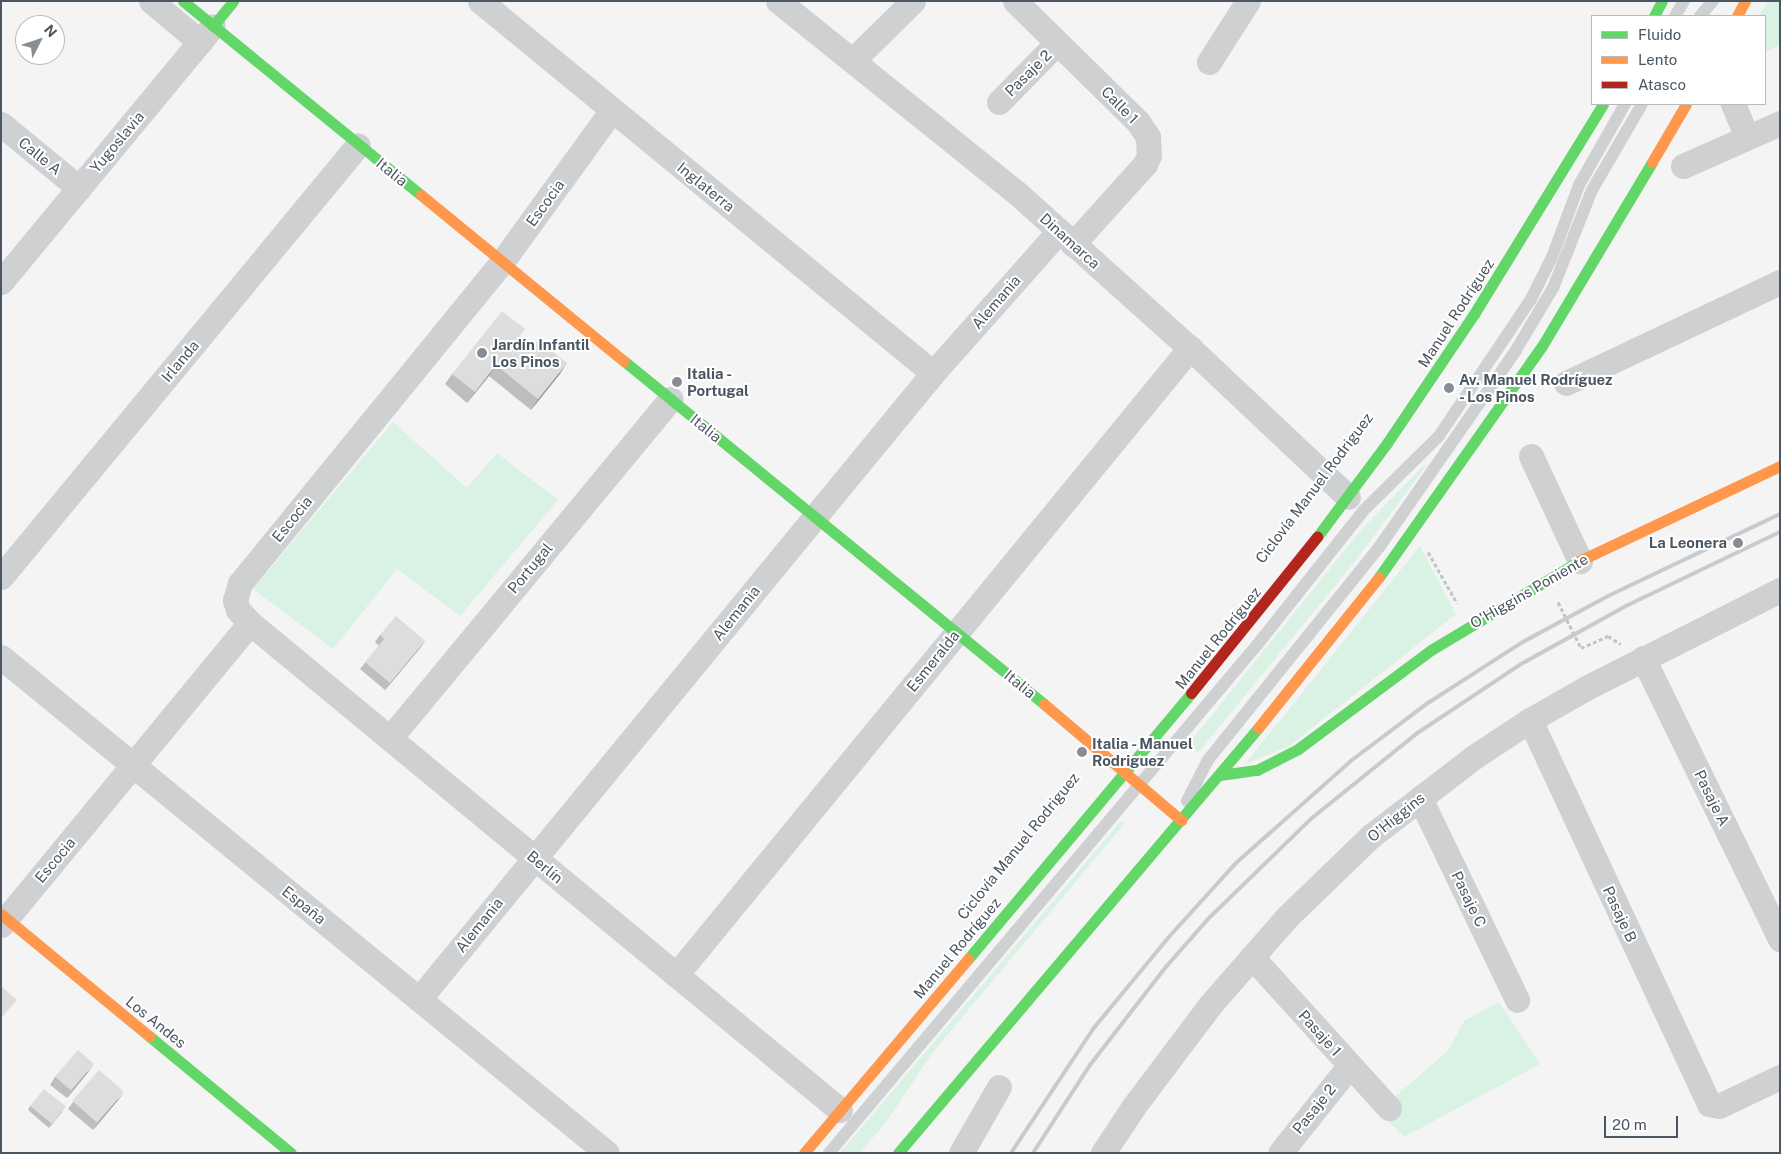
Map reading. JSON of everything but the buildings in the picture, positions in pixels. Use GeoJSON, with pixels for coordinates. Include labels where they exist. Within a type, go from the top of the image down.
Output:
{"type":"FeatureCollection","features":[{"type":"Feature","properties":{"kind":"main road","name":"Italia"},"geometry":{"type":"LineString","coordinates":[[183,1],[207,34],[358,145],[957,632],[1126,771],[1181,820]]}},
{"type":"Feature","properties":{"kind":"main road","name":"Yugoslavia"},"geometry":{"type":"LineString","coordinates":[[207,34],[233,1]]}},
{"type":"Feature","properties":{"kind":"main road"},"geometry":{"type":"LineString","coordinates":[[1737,15],[1745,1]]}},
{"type":"Feature","properties":{"kind":"main road","name":"Manuel Rodríguez"},"geometry":{"type":"LineString","coordinates":[[804,1153],[1244,630],[1348,497],[1522,241],[1602,105]]}},
{"type":"Feature","properties":{"kind":"main road"},"geometry":{"type":"LineString","coordinates":[[898,1153],[1220,775],[1335,635],[1413,531],[1572,299],[1685,105]]}},
{"type":"Feature","properties":{"kind":"main road","name":"O'Higgins Poniente"},"geometry":{"type":"LineString","coordinates":[[1220,775],[1257,770],[1298,749],[1469,625],[1547,579],[1780,466]]}},
{"type":"Feature","properties":{"kind":"main road","name":"Los Andes"},"geometry":{"type":"LineString","coordinates":[[3,919],[291,1153]]}},
{"type":"Feature","properties":{"kind":"street","name":"Italia"},"geometry":{"type":"LineString","coordinates":[[151,1],[207,34]]}},
{"type":"Feature","properties":{"kind":"street","name":"Inglaterra"},"geometry":{"type":"LineString","coordinates":[[480,1],[933,373]]}},
{"type":"Feature","properties":{"kind":"street","name":"Dinamarca"},"geometry":{"type":"LineString","coordinates":[[778,1],[983,164],[1190,348],[1348,497]]}},
{"type":"Feature","properties":{"kind":"street"},"geometry":{"type":"LineString","coordinates":[[853,60],[913,1]]}},
{"type":"Feature","properties":{"kind":"street"},"geometry":{"type":"LineString","coordinates":[[1015,1],[1057,44]]}},
{"type":"Feature","properties":{"kind":"street"},"geometry":{"type":"LineString","coordinates":[[1209,62],[1248,1]]}},
{"type":"Feature","properties":{"kind":"street","name":"Yugoslavia"},"geometry":{"type":"LineString","coordinates":[[1,282],[207,34]]}},
{"type":"Feature","properties":{"kind":"street","name":"Pasaje 2"},"geometry":{"type":"LineString","coordinates":[[999,102],[1057,44]]}},
{"type":"Feature","properties":{"kind":"street","name":"Calle 1"},"geometry":{"type":"LineString","coordinates":[[1057,44],[1138,122],[1149,145],[1145,164],[1066,237]]}},
{"type":"Feature","properties":{"kind":"street"},"geometry":{"type":"LineString","coordinates":[[1733,105],[1747,138]]}},
{"type":"Feature","properties":{"kind":"street","name":"Escocia"},"geometry":{"type":"LineString","coordinates":[[3,919],[134,765],[250,623],[238,610],[235,600],[240,583],[502,262],[612,110]]}},
{"type":"Feature","properties":{"kind":"street"},"geometry":{"type":"LineString","coordinates":[[1683,166],[1780,123]]}},
{"type":"Feature","properties":{"kind":"street","name":"Calle A"},"geometry":{"type":"LineString","coordinates":[[1,124],[79,188]]}},
{"type":"Feature","properties":{"kind":"street","name":"Irlanda"},"geometry":{"type":"LineString","coordinates":[[1,577],[358,145]]}},
{"type":"Feature","properties":{"kind":"street","name":"Alemania"},"geometry":{"type":"LineString","coordinates":[[419,999],[933,373],[1066,237]]}},
{"type":"Feature","properties":{"kind":"street"},"geometry":{"type":"LineString","coordinates":[[1566,383],[1780,282]]}},
{"type":"Feature","properties":{"kind":"street","name":"Esmeralda"},"geometry":{"type":"LineString","coordinates":[[676,975],[1190,348]]}},
{"type":"Feature","properties":{"kind":"street","name":"Portugal"},"geometry":{"type":"LineString","coordinates":[[390,738],[670,399]]}},
{"type":"Feature","properties":{"kind":"street"},"geometry":{"type":"LineString","coordinates":[[1531,456],[1580,562]]}},
{"type":"Feature","properties":{"kind":"street","name":"O'Higgins"},"geometry":{"type":"LineString","coordinates":[[1103,1153],[1171,1055],[1252,957],[1325,878],[1420,798],[1530,720],[1643,658],[1777,598]]}},
{"type":"Feature","properties":{"kind":"street","name":"Berlín"},"geometry":{"type":"LineString","coordinates":[[250,623],[840,1110]]}},
{"type":"Feature","properties":{"kind":"street","name":"España"},"geometry":{"type":"LineString","coordinates":[[1,657],[607,1153]]}},
{"type":"Feature","properties":{"kind":"street","name":"Pasaje A"},"geometry":{"type":"LineString","coordinates":[[1643,658],[1780,939]]}},
{"type":"Feature","properties":{"kind":"street","name":"Pasaje B"},"geometry":{"type":"LineString","coordinates":[[1530,720],[1707,1101],[1712,1106],[1719,1106],[1780,1077]]}},
{"type":"Feature","properties":{"kind":"street","name":"Pasaje C"},"geometry":{"type":"LineString","coordinates":[[1420,798],[1517,1000]]}},
{"type":"Feature","properties":{"kind":"street","name":"Pasaje 1"},"geometry":{"type":"LineString","coordinates":[[1252,957],[1389,1108]]}},
{"type":"Feature","properties":{"kind":"street","name":"Pasaje 2"},"geometry":{"type":"LineString","coordinates":[[1280,1153],[1350,1065]]}},
{"type":"Feature","properties":{"kind":"street"},"geometry":{"type":"LineString","coordinates":[[961,1153],[999,1088]]}},
{"type":"Feature","properties":{"kind":"lane"},"geometry":{"type":"LineString","coordinates":[[1660,9],[1684,1]]}},
{"type":"Feature","properties":{"kind":"lane"},"geometry":{"type":"LineString","coordinates":[[1701,15],[1713,1]]}},
{"type":"Feature","properties":{"kind":"lane"},"geometry":{"type":"LineString","coordinates":[[829,1153],[1140,783],[1364,510],[1428,449],[1449,423],[1531,299],[1552,257],[1579,184],[1624,105]]}},
{"type":"Feature","properties":{"kind":"lane"},"geometry":{"type":"LineString","coordinates":[[1181,820],[1190,790],[1208,760],[1374,553],[1452,445],[1516,350],[1553,288],[1592,190],[1641,105]]}},
{"type":"Feature","properties":{"kind":"lane"},"geometry":{"type":"LineString","coordinates":[[884,1153],[911,1137]]}},
{"type":"Feature","properties":{"kind":"path"},"geometry":{"type":"LineString","coordinates":[[1413,531],[1436,564],[1469,625]]}},
{"type":"Feature","properties":{"kind":"path"},"geometry":{"type":"LineString","coordinates":[[1547,579],[1581,648],[1608,636],[1643,658]]}},
{"type":"Feature","properties":{"kind":"green space"},"geometry":{"type":"Polygon","coordinates":[[[1768,1],[1780,1],[1780,45],[1766,52],[1766,15],[1760,15],[1768,1]]]}},
{"type":"Feature","properties":{"kind":"green space"},"geometry":{"type":"Polygon","coordinates":[[[393,422],[467,488],[497,453],[558,500],[460,616],[397,569],[333,649],[253,589],[393,422]]]}},
{"type":"Feature","properties":{"kind":"green space"},"geometry":{"type":"Polygon","coordinates":[[[1424,465],[1426,466],[1356,560],[1198,753],[1188,745],[1361,530],[1424,465]]]}},
{"type":"Feature","properties":{"kind":"green space"},"geometry":{"type":"Polygon","coordinates":[[[1420,546],[1456,614],[1288,747],[1245,764],[1420,546]]]}},
{"type":"Feature","properties":{"kind":"green space"},"geometry":{"type":"Polygon","coordinates":[[[1121,821],[1125,823],[933,1052],[891,1115],[871,1140],[859,1153],[840,1153],[1121,821]]]}},
{"type":"Feature","properties":{"kind":"green space"},"geometry":{"type":"Polygon","coordinates":[[[1499,1002],[1540,1064],[1404,1137],[1378,1111],[1448,1051],[1464,1021],[1499,1002]]]}},
{"type":"Feature","properties":{"kind":"railway"},"geometry":{"type":"LineString","coordinates":[[1011,1153],[1093,1029],[1168,938],[1236,863],[1352,760],[1428,703],[1521,643],[1608,596],[1780,514]]}},
{"type":"Feature","properties":{"kind":"railway"},"geometry":{"type":"LineString","coordinates":[[1033,1153],[1090,1065],[1165,968],[1208,919],[1312,818],[1416,734],[1521,664],[1628,605],[1780,532]]}},
{"type":"Feature","properties":{"kind":"traffic: fast"},"geometry":{"type":"LineString","coordinates":[[183,1],[421,195]]}},
{"type":"Feature","properties":{"kind":"traffic: fast"},"geometry":{"type":"LineString","coordinates":[[213,26],[233,1]]}},
{"type":"Feature","properties":{"kind":"traffic: fast"},"geometry":{"type":"LineString","coordinates":[[1655,15],[1662,1]]}},
{"type":"Feature","properties":{"kind":"traffic: fast"},"geometry":{"type":"LineString","coordinates":[[1317,537],[1387,443],[1474,314],[1602,105]]}},
{"type":"Feature","properties":{"kind":"traffic: fast"},"geometry":{"type":"LineString","coordinates":[[1379,577],[1542,346],[1652,162]]}},
{"type":"Feature","properties":{"kind":"traffic: fast"},"geometry":{"type":"LineString","coordinates":[[624,361],[1044,704]]}},
{"type":"Feature","properties":{"kind":"traffic: fast"},"geometry":{"type":"LineString","coordinates":[[1298,749],[1431,650],[1579,561]]}},
{"type":"Feature","properties":{"kind":"traffic: fast"},"geometry":{"type":"LineString","coordinates":[[968,959],[1191,693]]}},
{"type":"Feature","properties":{"kind":"traffic: fast"},"geometry":{"type":"LineString","coordinates":[[898,1153],[1258,728]]}},
{"type":"Feature","properties":{"kind":"traffic: fast"},"geometry":{"type":"LineString","coordinates":[[1220,775],[1257,770],[1298,749]]}},
{"type":"Feature","properties":{"kind":"traffic: fast"},"geometry":{"type":"LineString","coordinates":[[149,1036],[291,1153]]}},
{"type":"Feature","properties":{"kind":"traffic: slow"},"geometry":{"type":"LineString","coordinates":[[1738,15],[1745,1]]}},
{"type":"Feature","properties":{"kind":"traffic: slow"},"geometry":{"type":"LineString","coordinates":[[1652,162],[1685,105]]}},
{"type":"Feature","properties":{"kind":"traffic: slow"},"geometry":{"type":"LineString","coordinates":[[421,195],[624,361]]}},
{"type":"Feature","properties":{"kind":"traffic: slow"},"geometry":{"type":"LineString","coordinates":[[1579,561],[1780,466]]}},
{"type":"Feature","properties":{"kind":"traffic: slow"},"geometry":{"type":"LineString","coordinates":[[1258,728],[1379,577]]}},
{"type":"Feature","properties":{"kind":"traffic: slow"},"geometry":{"type":"LineString","coordinates":[[1044,704],[1181,820]]}},
{"type":"Feature","properties":{"kind":"traffic: slow"},"geometry":{"type":"LineString","coordinates":[[1,914],[149,1036]]}},
{"type":"Feature","properties":{"kind":"traffic: slow"},"geometry":{"type":"LineString","coordinates":[[804,1153],[968,959]]}},
{"type":"Feature","properties":{"kind":"traffic: jam"},"geometry":{"type":"LineString","coordinates":[[1191,693],[1317,537]]}},
{"type":"Feature","properties":{"kind":"place","name":"Jardín Infantil Los Pinos"},"geometry":{"type":"Point","coordinates":[482,353]}},
{"type":"Feature","properties":{"kind":"place","name":"Italia - Portugal"},"geometry":{"type":"Point","coordinates":[677,382]}},
{"type":"Feature","properties":{"kind":"place","name":"Av. Manuel Rodríguez - Los Pinos"},"geometry":{"type":"Point","coordinates":[1449,388]}},
{"type":"Feature","properties":{"kind":"place","name":"La Leonera"},"geometry":{"type":"Point","coordinates":[1738,543]}},
{"type":"Feature","properties":{"kind":"place","name":"Italia - Manuel Rodriguez"},"geometry":{"type":"Point","coordinates":[1082,752]}}]}
